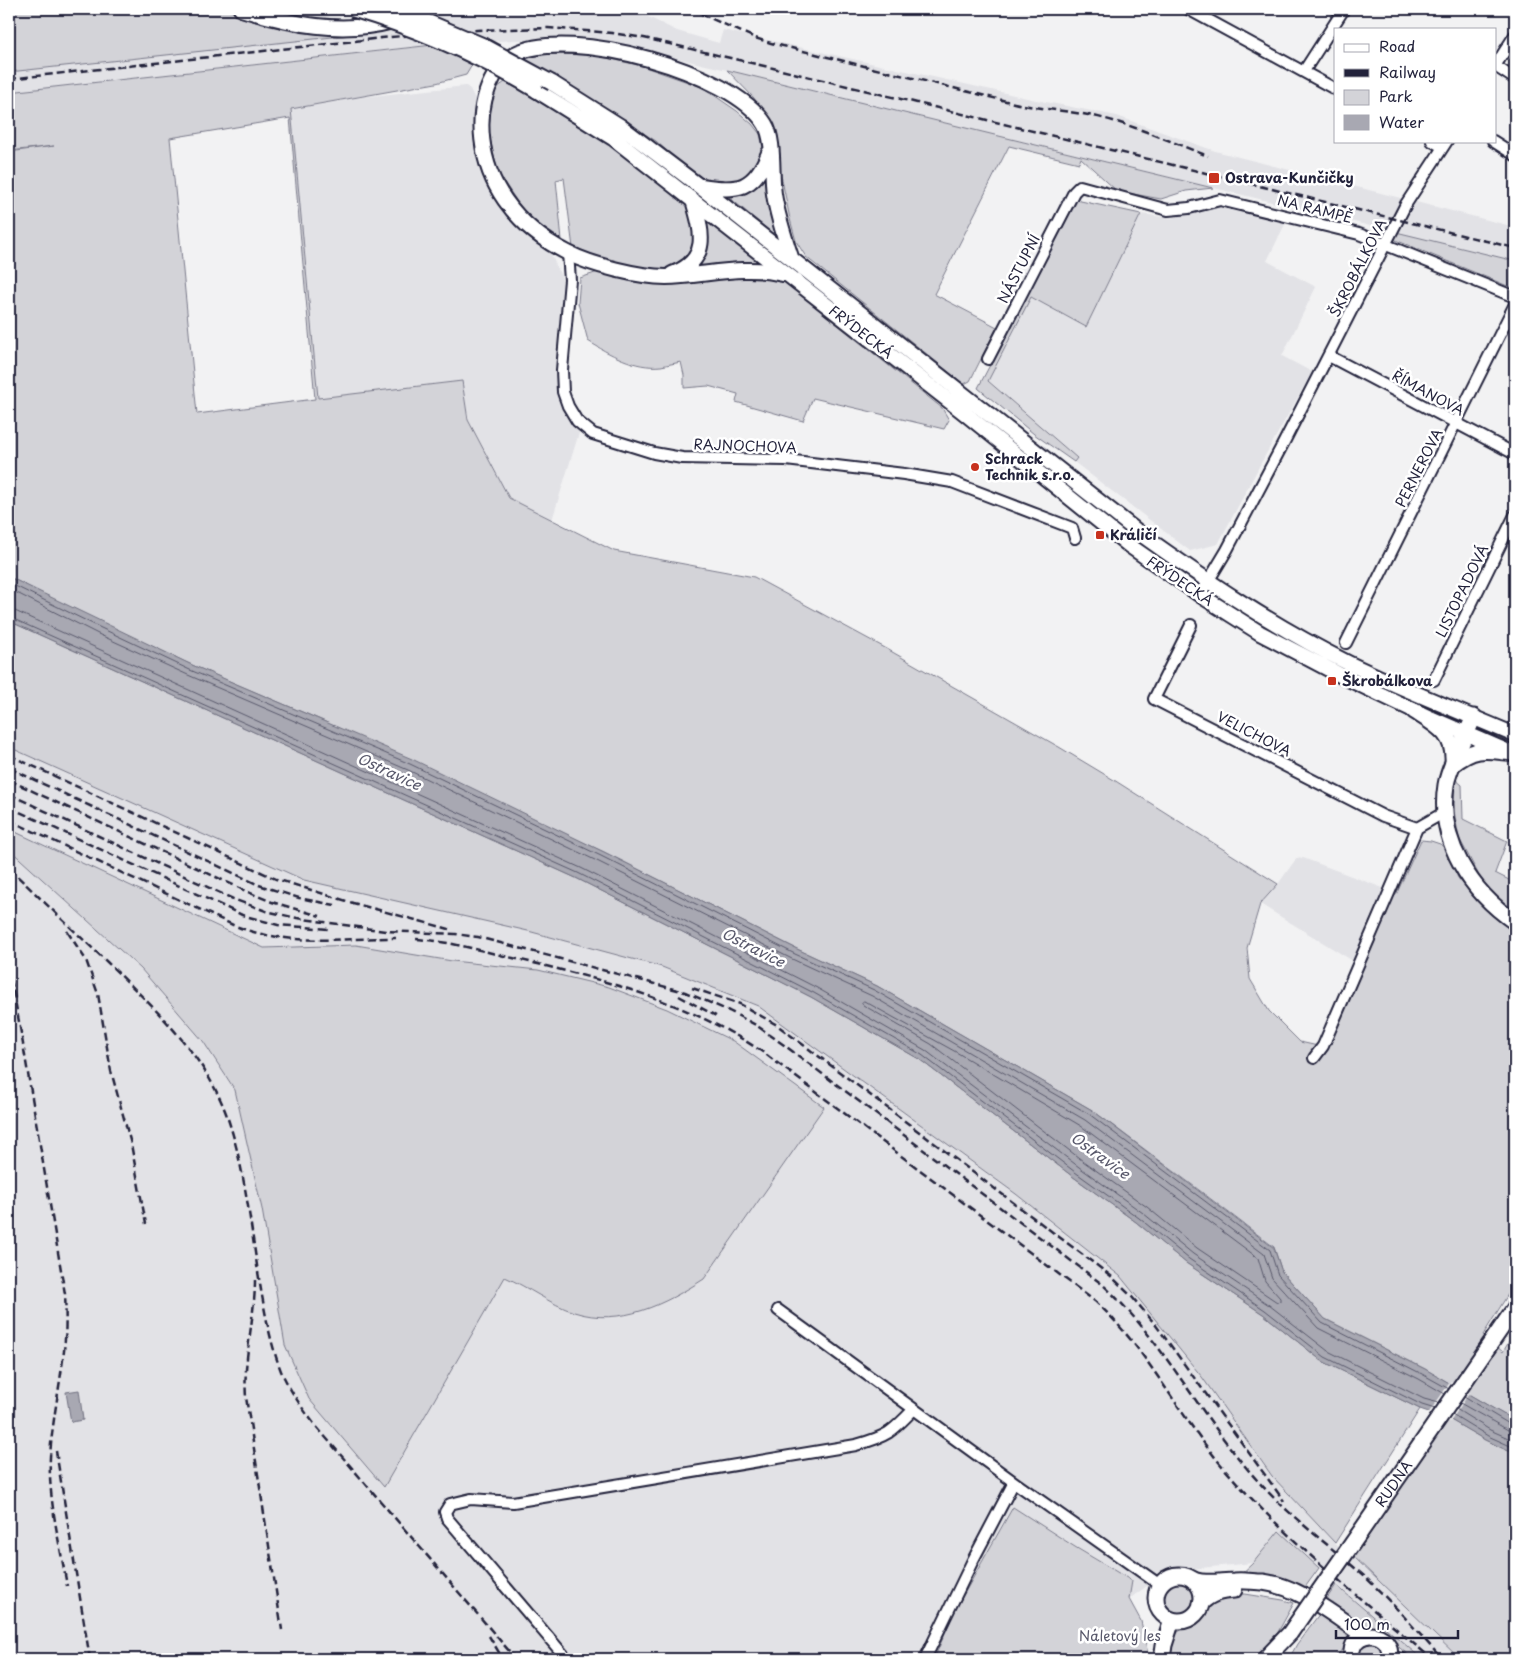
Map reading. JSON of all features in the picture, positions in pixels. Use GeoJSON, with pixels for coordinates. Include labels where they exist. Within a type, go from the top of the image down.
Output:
{"type":"FeatureCollection","features":[{"type":"Feature","properties":{"kind":"main road"},"geometry":{"type":"LineString","coordinates":[[241,9],[304,25],[339,27],[393,21],[430,9]]}},
{"type":"Feature","properties":{"kind":"main road","name":"FRÝDECKÁ"},"geometry":{"type":"LineString","coordinates":[[352,9],[417,31],[488,64],[536,90],[613,138],[962,411],[1124,542],[1200,595],[1260,633],[1302,655],[1414,710],[1514,754]]}},
{"type":"Feature","properties":{"kind":"main road","name":"FRÝDECKÁ"},"geometry":{"type":"LineString","coordinates":[[397,9],[482,45],[552,83],[620,126],[792,257],[1138,532],[1208,582],[1269,620],[1348,663],[1515,735]]}},
{"type":"Feature","properties":{"kind":"main road"},"geometry":{"type":"LineString","coordinates":[[787,275],[744,269],[663,277],[612,268],[568,253],[537,233],[514,213],[498,188],[487,161],[481,125],[484,98],[497,72],[514,55],[537,48],[578,46],[622,52],[673,68],[724,90],[751,108],[766,126],[777,213],[792,257]]}},
{"type":"Feature","properties":{"kind":"main road"},"geometry":{"type":"LineString","coordinates":[[699,186],[730,189],[747,185],[760,172],[770,150]]}},
{"type":"Feature","properties":{"kind":"main road"},"geometry":{"type":"LineString","coordinates":[[663,277],[688,266],[696,258],[699,251],[701,241],[700,229],[693,200]]}},
{"type":"Feature","properties":{"kind":"main road"},"geometry":{"type":"LineString","coordinates":[[1414,710],[1441,729],[1449,738],[1454,753],[1453,764]]}},
{"type":"Feature","properties":{"kind":"main road"},"geometry":{"type":"LineString","coordinates":[[1474,717],[1453,764],[1446,785],[1445,812],[1450,838],[1465,872],[1485,898],[1515,922]]}},
{"type":"Feature","properties":{"kind":"main road"},"geometry":{"type":"LineString","coordinates":[[1453,764],[1465,755],[1478,750],[1514,754]]}},
{"type":"Feature","properties":{"kind":"main road","name":"RUDNÁ"},"geometry":{"type":"LineString","coordinates":[[1274,1659],[1290,1633],[1515,1308]]}},
{"type":"Feature","properties":{"kind":"main road"},"geometry":{"type":"LineString","coordinates":[[1357,1646],[1302,1594],[1282,1587],[1238,1580],[1209,1583],[1177,1575],[1168,1578],[1160,1585],[1156,1596],[1158,1607],[1165,1616],[1172,1620],[1181,1621],[1190,1618],[1197,1611],[1201,1603],[1216,1593],[1237,1590],[1280,1596],[1306,1605],[1331,1619],[1346,1630],[1357,1646]]}},
{"type":"Feature","properties":{"kind":"main road"},"geometry":{"type":"LineString","coordinates":[[1193,1580],[1200,1590],[1201,1603]]}},
{"type":"Feature","properties":{"kind":"main road"},"geometry":{"type":"LineString","coordinates":[[1162,1659],[1164,1645],[1172,1620]]}},
{"type":"Feature","properties":{"kind":"main road"},"geometry":{"type":"LineString","coordinates":[[1266,1659],[1290,1633]]}},
{"type":"Feature","properties":{"kind":"main road"},"geometry":{"type":"LineString","coordinates":[[1357,1646],[1376,1635],[1385,1641],[1394,1658]]}},
{"type":"Feature","properties":{"kind":"street"},"geometry":{"type":"LineString","coordinates":[[1188,9],[1334,88]]}},
{"type":"Feature","properties":{"kind":"street"},"geometry":{"type":"LineString","coordinates":[[1304,71],[1344,9]]}},
{"type":"Feature","properties":{"kind":"street"},"geometry":{"type":"LineString","coordinates":[[1496,64],[1515,35]]}},
{"type":"Feature","properties":{"kind":"street"},"geometry":{"type":"LineString","coordinates":[[1496,67],[1515,79]]}},
{"type":"Feature","properties":{"kind":"street"},"geometry":{"type":"LineString","coordinates":[[1495,142],[1515,155]]}},
{"type":"Feature","properties":{"kind":"street","name":"ŠKROBÁLKOVA"},"geometry":{"type":"LineString","coordinates":[[1200,595],[1329,356],[1406,204],[1445,144]]}},
{"type":"Feature","properties":{"kind":"street","name":"NA RAMPĚ"},"geometry":{"type":"LineString","coordinates":[[1074,192],[1080,186],[1168,210],[1189,208],[1220,200],[1359,234],[1515,297]]}},
{"type":"Feature","properties":{"kind":"street","name":"NÁSTUPNÍ"},"geometry":{"type":"LineString","coordinates":[[988,359],[1074,192]]}},
{"type":"Feature","properties":{"kind":"street","name":"RAJNOCHOVA"},"geometry":{"type":"LineString","coordinates":[[568,253],[570,280],[562,370],[563,392],[571,413],[588,432],[646,451],[682,458],[786,460],[904,474],[952,482],[1072,528],[1075,538]]}},
{"type":"Feature","properties":{"kind":"street","name":"PERNEROVA"},"geometry":{"type":"LineString","coordinates":[[1346,643],[1515,304]]}},
{"type":"Feature","properties":{"kind":"street","name":"ŘÍMANOVA"},"geometry":{"type":"LineString","coordinates":[[1329,356],[1515,454]]}},
{"type":"Feature","properties":{"kind":"street","name":"LISTOPADOVÁ"},"geometry":{"type":"LineString","coordinates":[[1434,680],[1515,515]]}},
{"type":"Feature","properties":{"kind":"street","name":"VELICHOVA"},"geometry":{"type":"LineString","coordinates":[[1191,625],[1154,699],[1384,816],[1417,828]]}},
{"type":"Feature","properties":{"kind":"street"},"geometry":{"type":"LineString","coordinates":[[1314,1058],[1323,1046],[1417,828],[1445,812]]}},
{"type":"Feature","properties":{"kind":"street"},"geometry":{"type":"LineString","coordinates":[[778,1310],[1014,1482],[1160,1585]]}},
{"type":"Feature","properties":{"kind":"street"},"geometry":{"type":"LineString","coordinates":[[567,1659],[447,1518],[446,1510],[450,1504],[471,1499],[505,1502],[522,1500],[856,1445],[879,1439],[888,1434],[914,1409]]}},
{"type":"Feature","properties":{"kind":"street"},"geometry":{"type":"LineString","coordinates":[[925,1659],[973,1560],[1014,1482]]}},
{"type":"Feature","properties":{"kind":"shaded area"},"geometry":{"type":"Polygon","coordinates":[[[459,9],[632,9],[677,31],[719,43],[723,30],[1036,100],[1117,116],[1215,151],[1515,227],[1515,261],[727,70],[641,50],[610,45],[548,40],[514,40],[420,46],[9,92],[9,72],[391,30],[437,14],[459,9]]]}},
{"type":"Feature","properties":{"kind":"shaded area"},"geometry":{"type":"Polygon","coordinates":[[[466,86],[470,89],[475,99],[475,123],[490,186],[503,210],[550,252],[564,283],[563,381],[579,433],[552,520],[509,498],[468,420],[462,381],[318,399],[291,109],[361,97],[466,86]]]}},
{"type":"Feature","properties":{"kind":"shaded area"},"geometry":{"type":"Polygon","coordinates":[[[1215,204],[1286,222],[1267,261],[1316,287],[1282,356],[1312,372],[1218,544],[1190,551],[1074,462],[1077,458],[988,381],[1031,297],[1086,327],[1141,214],[1172,218],[1215,204]]]}},
{"type":"Feature","properties":{"kind":"shaded area"},"geometry":{"type":"Polygon","coordinates":[[[9,746],[528,931],[662,967],[758,1006],[1016,1194],[1120,1276],[1202,1377],[1272,1476],[1335,1543],[1358,1560],[1460,1659],[1422,1659],[1371,1616],[1279,1531],[1253,1563],[1168,1571],[1129,1599],[1132,1581],[1013,1507],[955,1610],[934,1659],[9,1659],[9,849],[141,969],[203,1041],[235,1090],[262,1209],[538,970],[452,961],[356,945],[264,948],[9,829],[9,746]]]}},
{"type":"Feature","properties":{"kind":"shaded area"},"geometry":{"type":"Polygon","coordinates":[[[1303,858],[1383,888],[1353,961],[1260,904],[1278,884],[1296,859],[1303,858]]]}},
{"type":"Feature","properties":{"kind":"green space"},"geometry":{"type":"Polygon","coordinates":[[[9,9],[223,9],[291,27],[351,35],[9,72],[9,9]]]}},
{"type":"Feature","properties":{"kind":"green space"},"geometry":{"type":"Polygon","coordinates":[[[433,45],[472,65],[466,75],[436,83],[291,109],[318,398],[462,381],[468,420],[509,498],[614,551],[754,577],[887,649],[1059,747],[1278,884],[1260,904],[1247,948],[1250,979],[1269,1011],[1300,1042],[1327,1048],[1391,898],[1396,895],[1421,840],[1440,844],[1446,849],[1458,878],[1486,910],[1515,933],[1515,1283],[1483,1335],[1503,1352],[1515,1331],[1515,1421],[1425,1369],[1325,1319],[1282,1272],[1274,1247],[1092,1110],[877,986],[797,949],[604,852],[321,720],[203,670],[103,624],[9,577],[9,152],[54,146],[9,151],[9,92],[433,45]],[[290,118],[170,138],[197,414],[315,399],[290,118]]]}},
{"type":"Feature","properties":{"kind":"green space"},"geometry":{"type":"Polygon","coordinates":[[[547,54],[593,55],[642,66],[702,87],[737,111],[760,134],[763,148],[755,167],[744,179],[721,182],[702,178],[680,163],[656,141],[524,59],[547,54]]]}},
{"type":"Feature","properties":{"kind":"green space"},"geometry":{"type":"Polygon","coordinates":[[[727,70],[1213,188],[1186,191],[1161,199],[1117,191],[1081,158],[1079,163],[1009,146],[934,294],[997,327],[970,381],[964,384],[806,257],[796,241],[790,219],[775,132],[754,98],[727,70]]]}},
{"type":"Feature","properties":{"kind":"green space"},"geometry":{"type":"Polygon","coordinates":[[[505,82],[597,135],[680,197],[688,206],[696,234],[692,255],[670,271],[621,264],[573,248],[564,178],[556,180],[562,240],[524,212],[498,173],[485,117],[491,92],[505,82]]]}},
{"type":"Feature","properties":{"kind":"green space"},"geometry":{"type":"Polygon","coordinates":[[[767,168],[782,241],[725,194],[767,168]]]}},
{"type":"Feature","properties":{"kind":"green space"},"geometry":{"type":"Polygon","coordinates":[[[1076,200],[1141,214],[1086,327],[1031,297],[988,381],[1077,458],[1074,462],[1034,434],[978,388],[1076,200]]]}},
{"type":"Feature","properties":{"kind":"green space"},"geometry":{"type":"Polygon","coordinates":[[[703,215],[766,266],[688,272],[703,215]]]}},
{"type":"Feature","properties":{"kind":"green space"},"geometry":{"type":"Polygon","coordinates":[[[1396,232],[1515,261],[1515,289],[1393,239],[1396,232]]]}},
{"type":"Feature","properties":{"kind":"green space"},"geometry":{"type":"Polygon","coordinates":[[[598,272],[663,284],[755,276],[784,282],[942,408],[949,420],[944,429],[813,398],[803,421],[736,402],[738,394],[708,386],[684,388],[681,362],[661,366],[632,363],[588,341],[578,303],[580,278],[598,272]]]}},
{"type":"Feature","properties":{"kind":"green space"},"geometry":{"type":"Polygon","coordinates":[[[9,621],[576,878],[811,997],[919,1059],[1072,1176],[1136,1222],[1186,1263],[1263,1314],[1322,1361],[1420,1409],[1335,1543],[1272,1476],[1202,1377],[1120,1276],[1016,1194],[758,1006],[662,967],[528,931],[304,880],[9,747],[9,621]]]}},
{"type":"Feature","properties":{"kind":"green space"},"geometry":{"type":"Polygon","coordinates":[[[1455,779],[1462,785],[1463,819],[1507,841],[1495,873],[1515,883],[1515,914],[1482,881],[1459,838],[1454,811],[1455,779]]]}},
{"type":"Feature","properties":{"kind":"green space"},"geometry":{"type":"Polygon","coordinates":[[[9,829],[264,948],[356,945],[452,961],[538,970],[609,987],[667,1009],[733,1041],[824,1107],[704,1279],[674,1297],[626,1315],[609,1317],[591,1316],[565,1309],[505,1277],[384,1487],[309,1399],[285,1345],[262,1209],[235,1090],[203,1041],[141,969],[9,849],[9,829]]]}},
{"type":"Feature","properties":{"kind":"green space"},"geometry":{"type":"Polygon","coordinates":[[[1449,1419],[1485,1440],[1515,1454],[1515,1659],[1460,1659],[1352,1555],[1449,1419]]]}},
{"type":"Feature","properties":{"kind":"green space","name":"Náletový les"},"geometry":{"type":"Polygon","coordinates":[[[1013,1507],[1132,1581],[1129,1599],[1141,1621],[1149,1659],[934,1659],[955,1610],[1013,1507]]]}},
{"type":"Feature","properties":{"kind":"green space"},"geometry":{"type":"Polygon","coordinates":[[[1279,1531],[1319,1568],[1303,1590],[1238,1577],[1253,1563],[1279,1531]]]}},
{"type":"Feature","properties":{"kind":"green space"},"geometry":{"type":"Polygon","coordinates":[[[1178,1580],[1190,1585],[1195,1597],[1190,1609],[1178,1614],[1166,1609],[1161,1597],[1166,1585],[1178,1580]]]}},
{"type":"Feature","properties":{"kind":"green space"},"geometry":{"type":"Polygon","coordinates":[[[1336,1585],[1422,1659],[1414,1659],[1379,1632],[1363,1630],[1324,1603],[1336,1585]]]}},
{"type":"Feature","properties":{"kind":"green space"},"geometry":{"type":"Polygon","coordinates":[[[1245,1594],[1294,1603],[1278,1632],[1255,1659],[1169,1659],[1171,1644],[1178,1632],[1200,1618],[1210,1602],[1230,1595],[1245,1594]]]}},
{"type":"Feature","properties":{"kind":"green space"},"geometry":{"type":"Polygon","coordinates":[[[1320,1613],[1343,1629],[1348,1638],[1345,1647],[1338,1654],[1325,1660],[1289,1659],[1297,1644],[1320,1613]]]}},
{"type":"Feature","properties":{"kind":"green space"},"geometry":{"type":"Polygon","coordinates":[[[1373,1642],[1382,1653],[1381,1659],[1359,1659],[1361,1646],[1373,1642]]]}},
{"type":"Feature","properties":{"kind":"water","name":"Ostravice"},"geometry":{"type":"Polygon","coordinates":[[[9,577],[192,665],[412,759],[604,852],[797,949],[877,986],[1092,1110],[1274,1248],[1282,1272],[1325,1319],[1425,1369],[1515,1421],[1515,1454],[1485,1440],[1449,1419],[1420,1409],[1322,1361],[1263,1314],[1186,1263],[1136,1222],[1072,1176],[919,1059],[811,997],[576,878],[9,621],[9,577]]]}},
{"type":"Feature","properties":{"kind":"water"},"geometry":{"type":"Polygon","coordinates":[[[79,1390],[83,1420],[71,1422],[66,1392],[79,1390]]]}},
{"type":"Feature","properties":{"kind":"pier"},"geometry":{"type":"Polygon","coordinates":[[[1451,1381],[1470,1392],[1450,1422],[1428,1414],[1451,1381]]]}},
{"type":"Feature","properties":{"kind":"railway"},"geometry":{"type":"LineString","coordinates":[[690,9],[755,38],[771,43],[1014,103],[1106,119],[1145,131],[1208,156]]}},
{"type":"Feature","properties":{"kind":"railway"},"geometry":{"type":"LineString","coordinates":[[9,79],[391,37],[477,30],[548,28],[612,33],[644,38],[773,68],[1515,248]]}},
{"type":"Feature","properties":{"kind":"railway"},"geometry":{"type":"LineString","coordinates":[[9,755],[276,879],[353,903],[449,929]]}},
{"type":"Feature","properties":{"kind":"railway"},"geometry":{"type":"LineString","coordinates":[[9,768],[259,885],[299,898],[335,905]]}},
{"type":"Feature","properties":{"kind":"railway"},"geometry":{"type":"LineString","coordinates":[[9,780],[248,892],[272,902],[320,916]]}},
{"type":"Feature","properties":{"kind":"railway"},"geometry":{"type":"LineString","coordinates":[[9,794],[233,899],[266,911],[297,918],[385,931],[455,934],[478,937],[685,992],[756,1025],[1102,1284],[1124,1306],[1164,1355],[1218,1431],[1257,1480],[1295,1518],[1374,1586],[1442,1659]]}},
{"type":"Feature","properties":{"kind":"railway"},"geometry":{"type":"LineString","coordinates":[[9,807],[242,915],[278,925],[329,929]]}},
{"type":"Feature","properties":{"kind":"railway"},"geometry":{"type":"LineString","coordinates":[[9,820],[233,925],[253,932],[293,939],[313,940],[396,938]]}},
{"type":"Feature","properties":{"kind":"railway"},"geometry":{"type":"LineString","coordinates":[[9,868],[142,996],[176,1033],[205,1072],[217,1093],[234,1137],[267,1321],[281,1371],[296,1399],[315,1425],[516,1659]]}},
{"type":"Feature","properties":{"kind":"railway"},"geometry":{"type":"LineString","coordinates":[[67,931],[86,960],[98,994],[111,1071],[131,1144],[146,1224]]}},
{"type":"Feature","properties":{"kind":"railway"},"geometry":{"type":"LineString","coordinates":[[416,939],[453,944],[513,958],[579,974],[643,994],[705,1019],[764,1053],[1096,1302],[1131,1340],[1207,1447],[1247,1493],[1297,1543],[1432,1659]]}},
{"type":"Feature","properties":{"kind":"railway"},"geometry":{"type":"LineString","coordinates":[[9,967],[65,1294],[65,1344],[52,1431],[50,1473],[55,1522],[67,1586]]}},
{"type":"Feature","properties":{"kind":"railway"},"geometry":{"type":"LineString","coordinates":[[692,988],[740,1004],[777,1025],[1111,1276],[1155,1324],[1284,1501]]}},
{"type":"Feature","properties":{"kind":"railway"},"geometry":{"type":"LineString","coordinates":[[679,996],[716,1016]]}},
{"type":"Feature","properties":{"kind":"railway"},"geometry":{"type":"LineString","coordinates":[[255,1280],[246,1368],[246,1397],[282,1630]]}},
{"type":"Feature","properties":{"kind":"railway"},"geometry":{"type":"LineString","coordinates":[[56,1451],[90,1659]]}},
{"type":"Feature","properties":{"kind":"railway"},"geometry":{"type":"LineString","coordinates":[[489,1636],[503,1659]]}},
{"type":"Feature","properties":{"kind":"place","name":"Ostrava-Kunčičky"},"geometry":{"type":"Point","coordinates":[1214,178]}},
{"type":"Feature","properties":{"kind":"place","name":"Schrack Technik s.r.o."},"geometry":{"type":"Point","coordinates":[975,467]}},
{"type":"Feature","properties":{"kind":"place","name":"Králičí"},"geometry":{"type":"Point","coordinates":[1100,535]}},
{"type":"Feature","properties":{"kind":"place","name":"Škrobálkova"},"geometry":{"type":"Point","coordinates":[1332,681]}}]}
